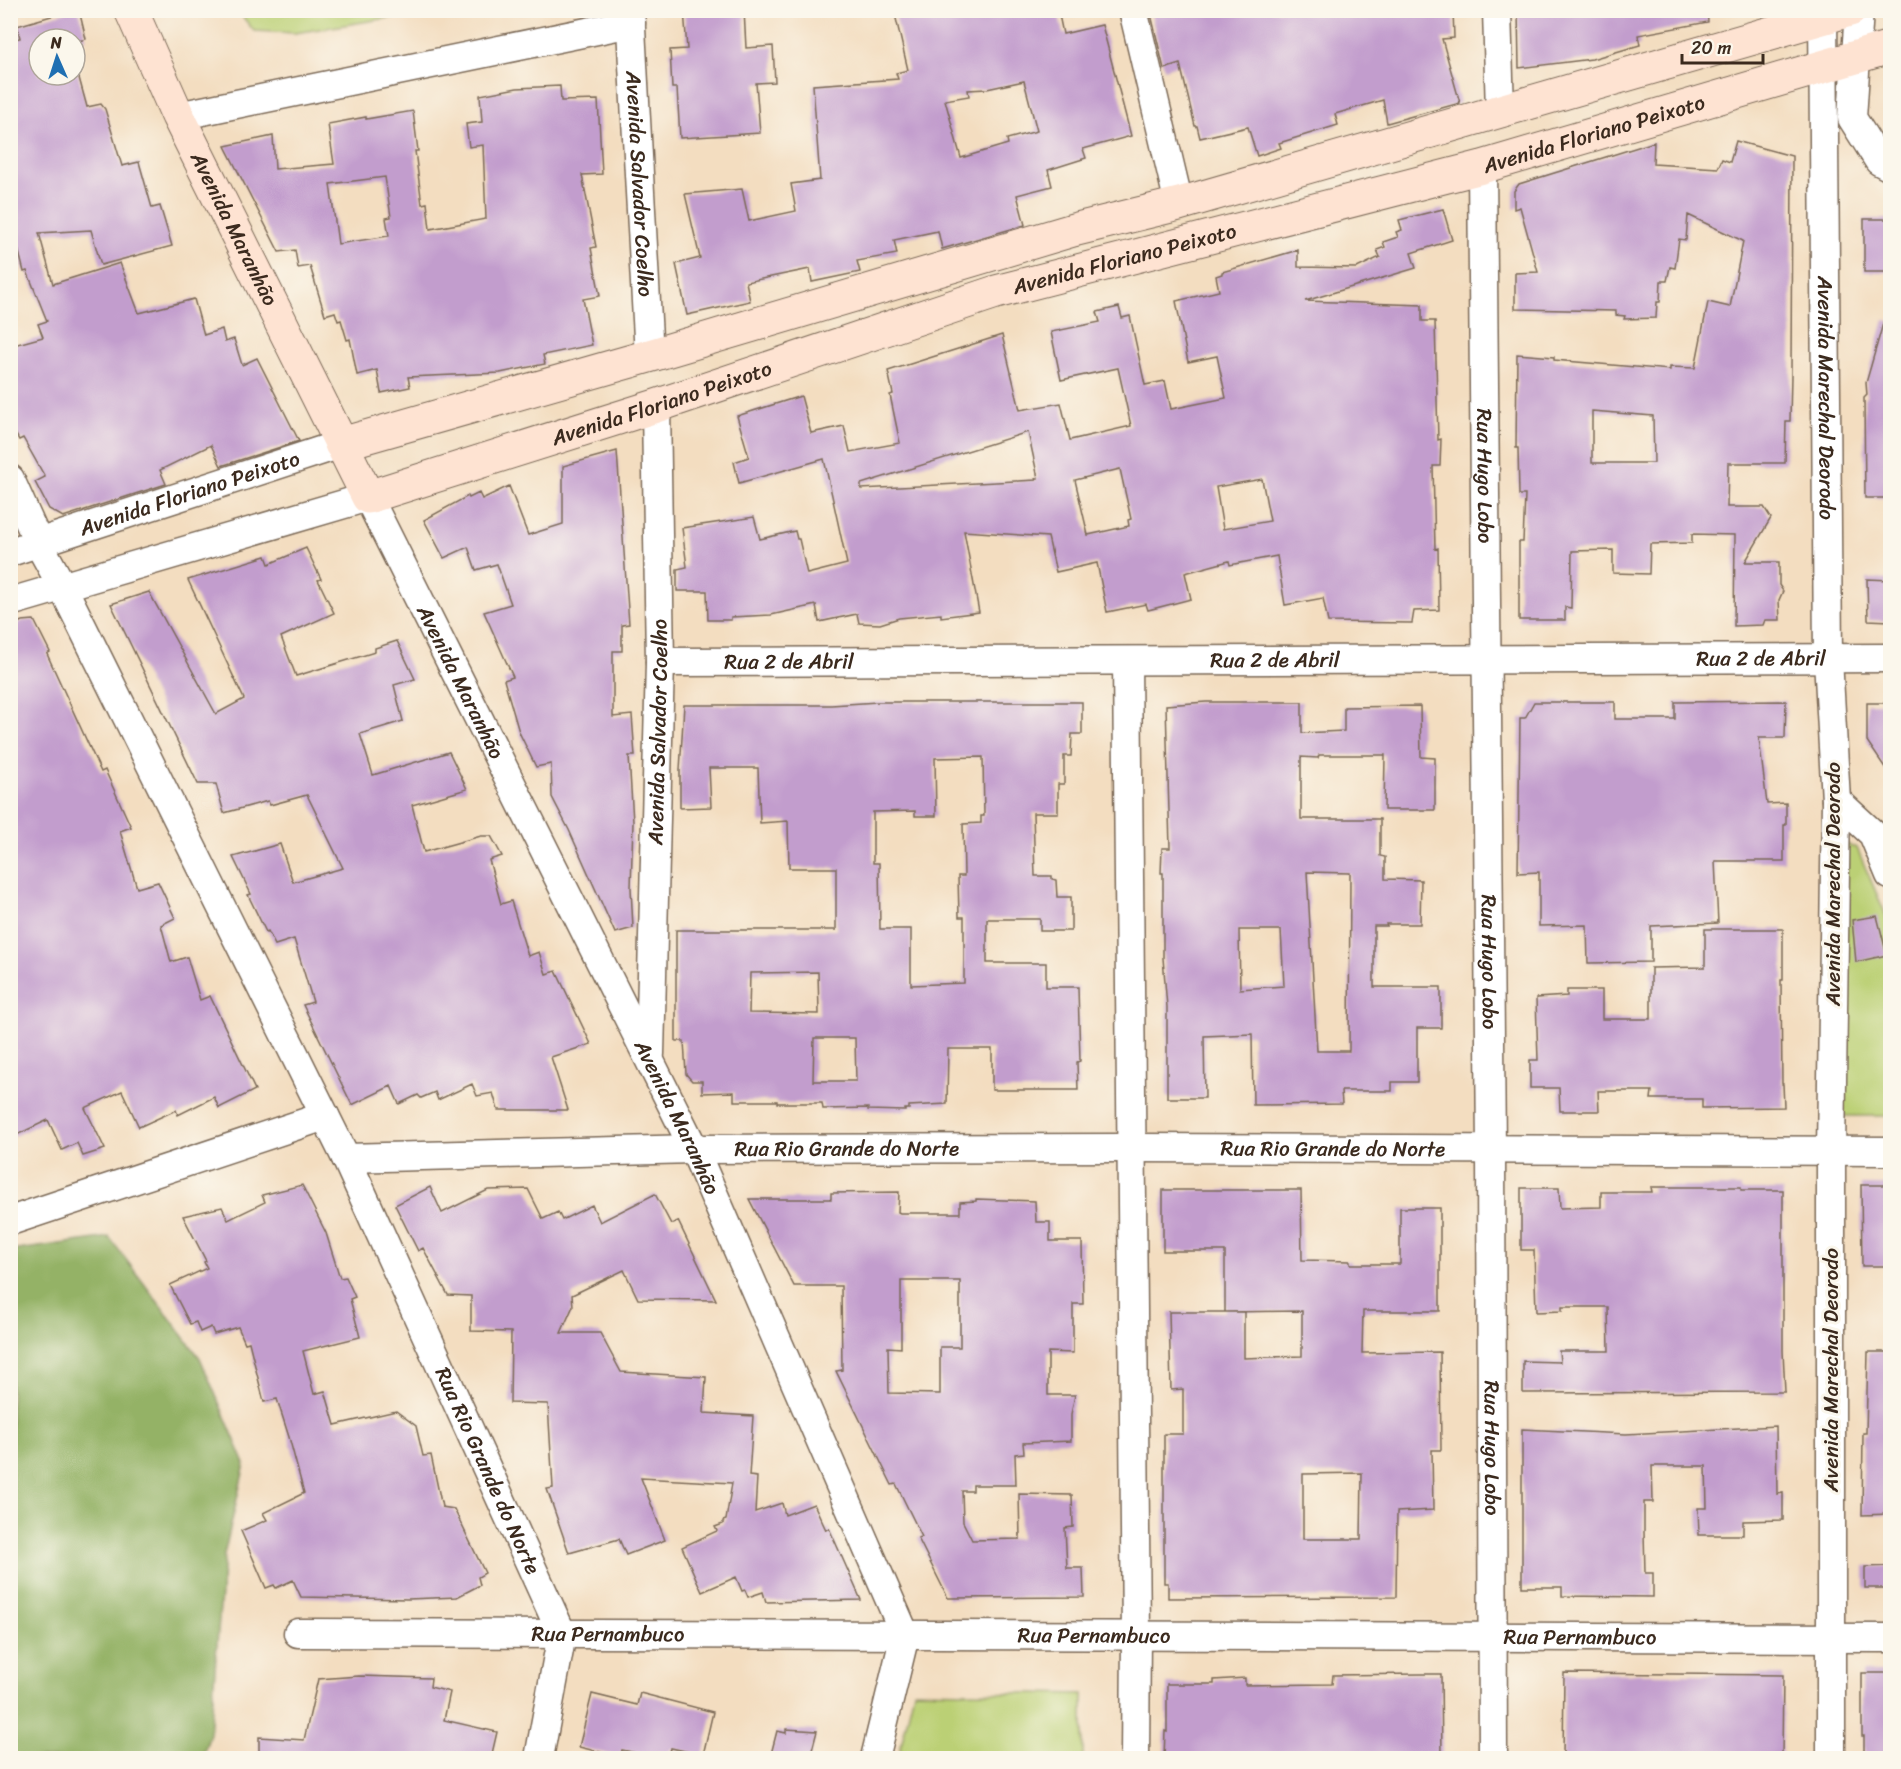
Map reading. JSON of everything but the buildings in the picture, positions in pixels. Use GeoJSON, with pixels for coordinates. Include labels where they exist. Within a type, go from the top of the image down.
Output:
{"type":"FeatureCollection","features":[{"type":"Feature","properties":{"kind":"street","name":"Avenida Maranhão"},"geometry":{"type":"LineString","coordinates":[[131,10],[178,116],[341,444]]}},
{"type":"Feature","properties":{"kind":"street"},"geometry":{"type":"LineString","coordinates":[[1133,10],[1179,204]]}},
{"type":"Feature","properties":{"kind":"street"},"geometry":{"type":"LineString","coordinates":[[1497,10],[1500,112]]}},
{"type":"Feature","properties":{"kind":"street"},"geometry":{"type":"LineString","coordinates":[[1859,10],[1852,118],[1879,161],[1890,166]]}},
{"type":"Feature","properties":{"kind":"street","name":"Avenida Floriano Peixoto"},"geometry":{"type":"LineString","coordinates":[[10,552],[341,444],[650,356],[1073,230],[1179,204],[1369,150],[1832,13]]}},
{"type":"Feature","properties":{"kind":"street","name":"Avenida Marechal Deorodo"},"geometry":{"type":"LineString","coordinates":[[1831,1758],[1831,1151],[1836,800],[1828,658],[1823,68],[1832,13]]}},
{"type":"Feature","properties":{"kind":"street"},"geometry":{"type":"LineString","coordinates":[[178,116],[631,17]]}},
{"type":"Feature","properties":{"kind":"street","name":"Avenida Salvador Coelho"},"geometry":{"type":"LineString","coordinates":[[631,17],[650,356]]}},
{"type":"Feature","properties":{"kind":"street","name":"Avenida Floriano Peixoto"},"geometry":{"type":"LineString","coordinates":[[10,602],[368,497],[656,406],[996,291],[1087,270],[1482,167],[1890,48]]}},
{"type":"Feature","properties":{"kind":"street"},"geometry":{"type":"LineString","coordinates":[[1369,150],[1365,161],[1365,172],[1372,184],[1385,192]]}},
{"type":"Feature","properties":{"kind":"street","name":"Rua Hugo Lobo"},"geometry":{"type":"LineString","coordinates":[[1482,167],[1491,1150],[1493,1758]]}},
{"type":"Feature","properties":{"kind":"street"},"geometry":{"type":"LineString","coordinates":[[1291,172],[1303,180],[1309,188],[1308,212]]}},
{"type":"Feature","properties":{"kind":"street"},"geometry":{"type":"LineString","coordinates":[[1073,230],[1066,244],[1065,253],[1070,261],[1087,270]]}},
{"type":"Feature","properties":{"kind":"street"},"geometry":{"type":"LineString","coordinates":[[988,255],[1000,265],[1004,273],[1003,280],[996,291]]}},
{"type":"Feature","properties":{"kind":"street","name":"Avenida Salvador Coelho"},"geometry":{"type":"LineString","coordinates":[[650,1058],[660,662],[656,406]]}},
{"type":"Feature","properties":{"kind":"street"},"geometry":{"type":"LineString","coordinates":[[341,444],[368,497]]}},
{"type":"Feature","properties":{"kind":"street"},"geometry":{"type":"LineString","coordinates":[[10,479],[39,544],[346,1158]]}},
{"type":"Feature","properties":{"kind":"street","name":"Avenida Maranhão"},"geometry":{"type":"LineString","coordinates":[[368,497],[694,1149],[905,1635]]}},
{"type":"Feature","properties":{"kind":"street","name":"Rua 2 de Abril"},"geometry":{"type":"LineString","coordinates":[[660,662],[1890,658]]}},
{"type":"Feature","properties":{"kind":"street"},"geometry":{"type":"LineString","coordinates":[[1127,660],[1136,1636],[1135,1758]]}},
{"type":"Feature","properties":{"kind":"street"},"geometry":{"type":"LineString","coordinates":[[1836,800],[1873,834],[1890,875]]}},
{"type":"Feature","properties":{"kind":"street"},"geometry":{"type":"LineString","coordinates":[[10,1221],[325,1116]]}},
{"type":"Feature","properties":{"kind":"street","name":"Rua Rio Grande do Norte"},"geometry":{"type":"LineString","coordinates":[[562,1634],[346,1158],[694,1149],[1890,1151]]}},
{"type":"Feature","properties":{"kind":"street","name":"Rua Pernambuco"},"geometry":{"type":"LineString","coordinates":[[298,1633],[1890,1638]]}},
{"type":"Feature","properties":{"kind":"street"},"geometry":{"type":"LineString","coordinates":[[539,1758],[562,1634]]}},
{"type":"Feature","properties":{"kind":"street"},"geometry":{"type":"LineString","coordinates":[[875,1758],[905,1635]]}},
{"type":"Feature","properties":{"kind":"green space"},"geometry":{"type":"Polygon","coordinates":[[[238,11],[421,11],[295,33],[254,31],[238,11]]]}},
{"type":"Feature","properties":{"kind":"green space"},"geometry":{"type":"Polygon","coordinates":[[[1839,841],[1857,848],[1890,925],[1890,1116],[1840,1116],[1839,841]]]}},
{"type":"Feature","properties":{"kind":"green space"},"geometry":{"type":"Polygon","coordinates":[[[109,1237],[200,1358],[245,1464],[224,1555],[210,1734],[202,1758],[11,1758],[11,1251],[109,1237]]]}},
{"type":"Feature","properties":{"kind":"green space"},"geometry":{"type":"Polygon","coordinates":[[[914,1691],[1083,1694],[1083,1758],[898,1758],[914,1691]]]}}]}
